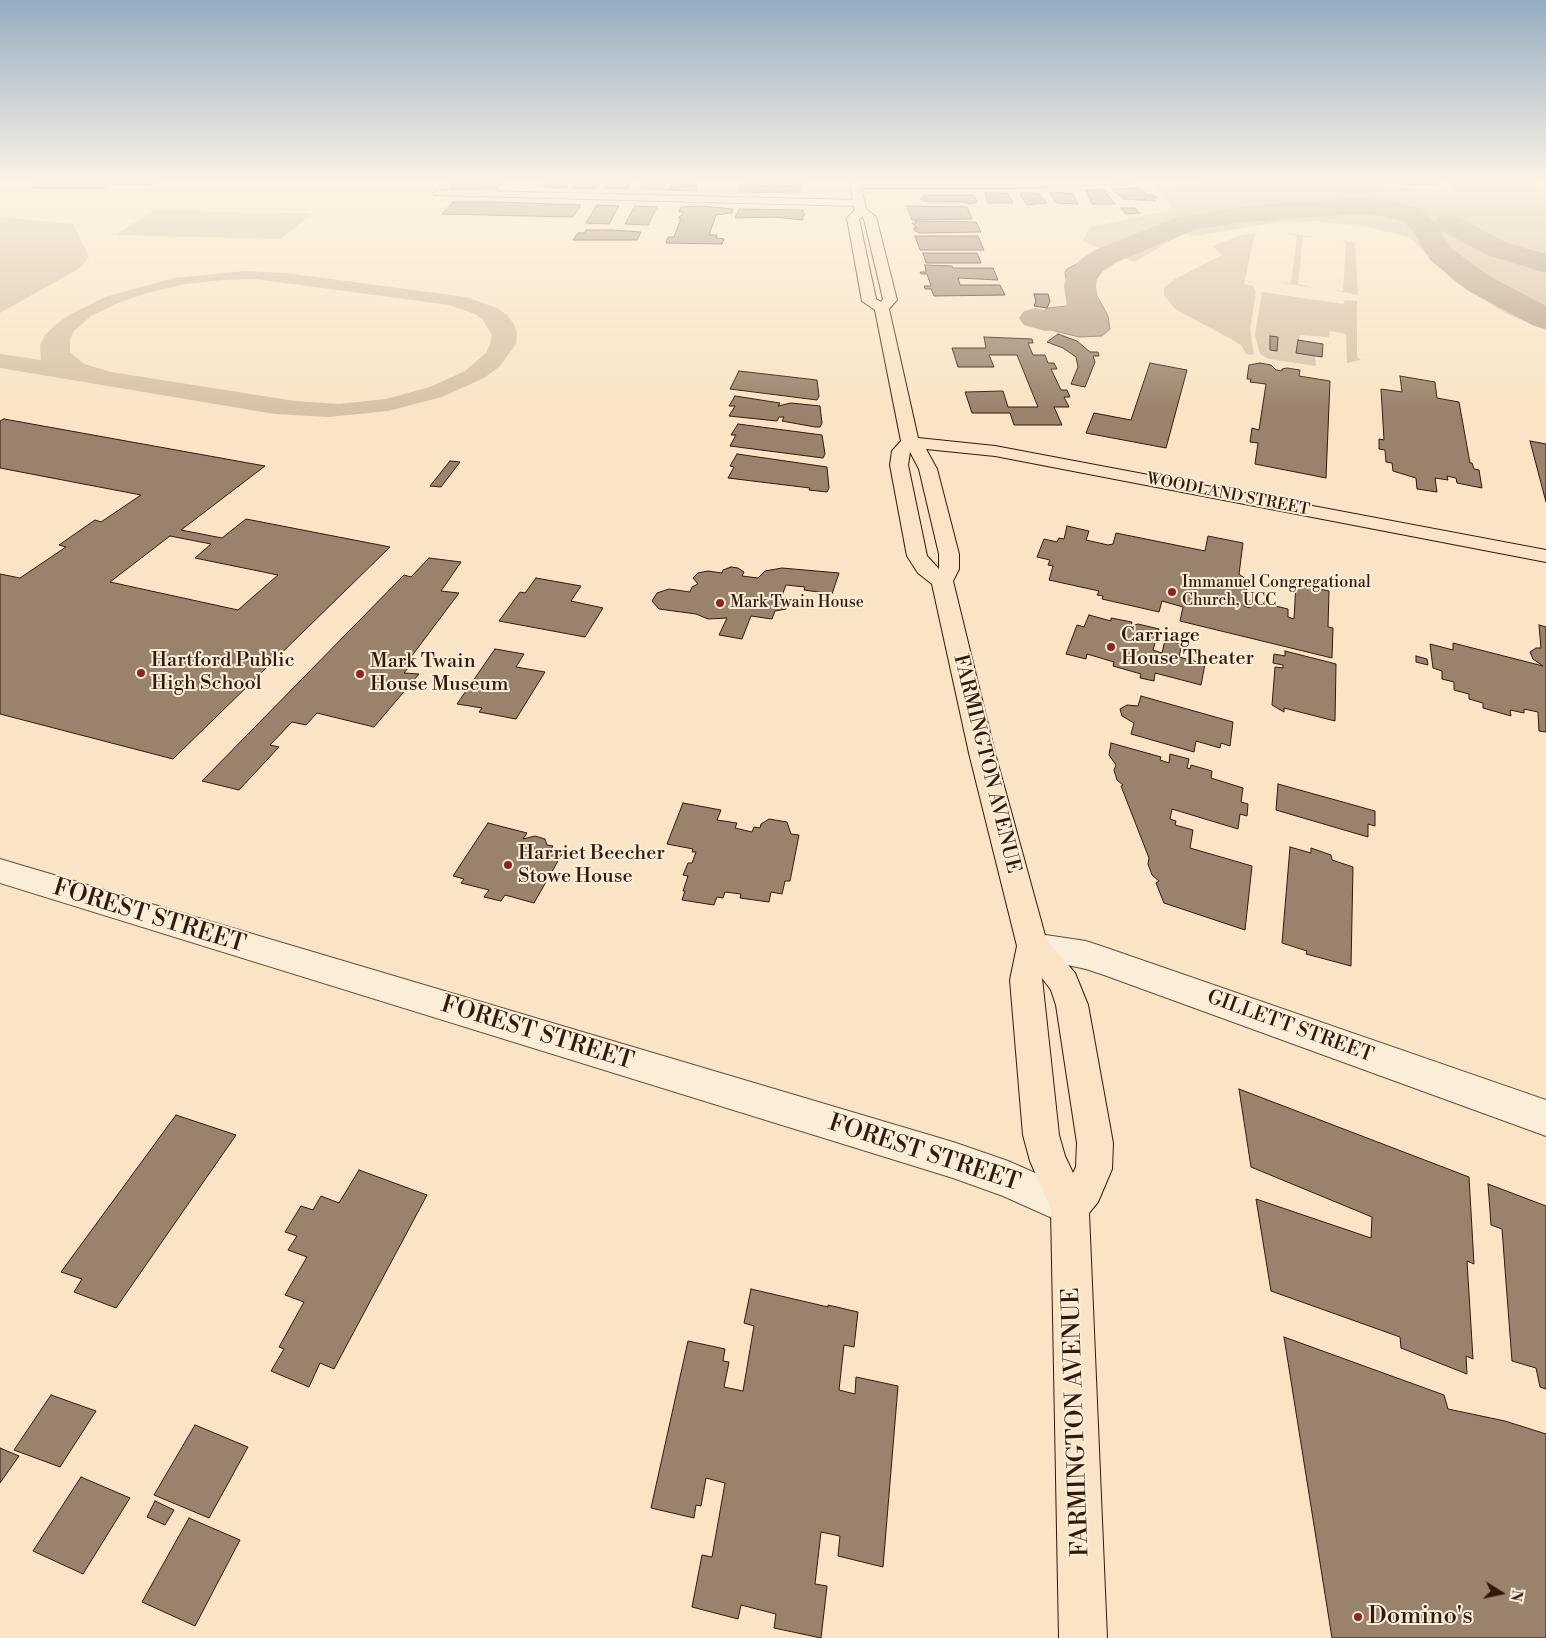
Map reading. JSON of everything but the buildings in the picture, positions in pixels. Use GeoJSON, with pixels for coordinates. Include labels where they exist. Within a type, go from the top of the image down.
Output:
{"type":"FeatureCollection","features":[{"type":"Feature","properties":{"kind":"main road","name":"FARMINGTON AVENUE"},"geometry":{"type":"LineString","coordinates":[[859,256],[869,301],[882,308],[910,442],[917,449],[928,469],[949,554],[949,569],[942,581],[982,753],[1032,946],[1026,980],[1027,1001],[1042,1135],[1051,1168],[1070,1207],[1083,1638]]}},
{"type":"Feature","properties":{"kind":"main road","name":"FARMINGTON AVENUE"},"geometry":{"type":"LineString","coordinates":[[881,256],[890,300],[882,308]]}},
{"type":"Feature","properties":{"kind":"main road","name":"WOODLAND STREET"},"geometry":{"type":"LineString","coordinates":[[910,442],[995,451],[1546,556]]}},
{"type":"Feature","properties":{"kind":"main road"},"geometry":{"type":"LineString","coordinates":[[910,442],[901,451],[899,465],[917,556],[926,569],[942,581]]}},
{"type":"Feature","properties":{"kind":"main road"},"geometry":{"type":"LineString","coordinates":[[1032,946],[1050,964],[1064,984],[1072,1005],[1095,1143],[1094,1169],[1085,1189],[1070,1207]]}},
{"type":"Feature","properties":{"kind":"street","name":"FOREST STREET"},"geometry":{"type":"LineString","coordinates":[[0,871],[953,1160],[1008,1179],[1070,1207]]}},
{"type":"Feature","properties":{"kind":"street","name":"GILLETT STREET"},"geometry":{"type":"LineString","coordinates":[[1032,946],[1086,955],[1104,961],[1546,1118]]}},
{"type":"Feature","properties":{"kind":"shaded area"},"geometry":{"type":"Polygon","coordinates":[[[0,256],[89,256],[80,268],[0,313],[0,256]]]}},
{"type":"Feature","properties":{"kind":"shaded area"},"geometry":{"type":"Polygon","coordinates":[[[1090,256],[1102,256],[1114,261],[1105,267],[1094,282],[1093,289],[1108,316],[1110,329],[1102,336],[1079,337],[1043,328],[1037,321],[1038,314],[1048,308],[1067,306],[1074,300],[1067,283],[1065,273],[1067,269],[1090,256]]]}},
{"type":"Feature","properties":{"kind":"shaded area"},"geometry":{"type":"Polygon","coordinates":[[[1121,256],[1144,256],[1135,262],[1121,256]]]}},
{"type":"Feature","properties":{"kind":"shaded area"},"geometry":{"type":"Polygon","coordinates":[[[1219,256],[1250,256],[1244,284],[1253,286],[1256,292],[1250,330],[1254,353],[1252,355],[1246,354],[1241,345],[1175,309],[1164,295],[1164,288],[1175,279],[1219,256]]]}},
{"type":"Feature","properties":{"kind":"shaded area"},"geometry":{"type":"Polygon","coordinates":[[[1294,256],[1301,256],[1298,284],[1313,288],[1277,282],[1291,283],[1294,256]]]}},
{"type":"Feature","properties":{"kind":"shaded area"},"geometry":{"type":"Polygon","coordinates":[[[1345,256],[1356,256],[1358,295],[1332,290],[1343,291],[1345,256]]]}},
{"type":"Feature","properties":{"kind":"shaded area"},"geometry":{"type":"Polygon","coordinates":[[[1429,256],[1546,256],[1546,330],[1507,314],[1455,282],[1429,256]]]}},
{"type":"Feature","properties":{"kind":"shaded area"},"geometry":{"type":"Polygon","coordinates":[[[245,271],[286,273],[466,297],[497,308],[507,315],[514,324],[517,334],[516,344],[499,367],[484,378],[442,397],[388,411],[329,417],[275,414],[0,368],[0,354],[41,360],[40,345],[45,335],[69,315],[105,297],[174,278],[245,271]],[[255,279],[186,284],[150,292],[118,303],[91,316],[74,331],[70,339],[70,352],[84,364],[111,372],[295,401],[339,404],[386,399],[430,387],[465,371],[486,353],[492,335],[483,320],[475,314],[449,305],[255,279]]]}},
{"type":"Feature","properties":{"kind":"shaded area"},"geometry":{"type":"Polygon","coordinates":[[[1262,292],[1343,304],[1345,300],[1357,301],[1357,357],[1361,360],[1347,363],[1346,334],[1330,331],[1329,337],[1300,335],[1296,353],[1315,356],[1316,366],[1269,359],[1260,354],[1255,335],[1262,292]]]}},
{"type":"Feature","properties":{"kind":"waterway"},"geometry":{"type":"LineString","coordinates":[[1036,318],[1045,321],[1064,320],[1081,314],[1084,309],[1080,286],[1082,275],[1092,265],[1105,256]]}},
{"type":"Feature","properties":{"kind":"waterway"},"geometry":{"type":"LineString","coordinates":[[1443,256],[1478,283],[1546,319]]}},
{"type":"Feature","properties":{"kind":"waterway"},"geometry":{"type":"LineString","coordinates":[[1521,256],[1546,264]]}},
{"type":"Feature","properties":{"kind":"place","name":"Immanuel Congregational Church, UCC"},"geometry":{"type":"Point","coordinates":[1172,592]}},
{"type":"Feature","properties":{"kind":"place","name":"Mark Twain House"},"geometry":{"type":"Point","coordinates":[720,603]}},
{"type":"Feature","properties":{"kind":"place","name":"Carriage House Theater"},"geometry":{"type":"Point","coordinates":[1111,647]}},
{"type":"Feature","properties":{"kind":"place","name":"Hartford Public High School"},"geometry":{"type":"Point","coordinates":[141,673]}},
{"type":"Feature","properties":{"kind":"place","name":"Mark Twain House Museum"},"geometry":{"type":"Point","coordinates":[360,674]}},
{"type":"Feature","properties":{"kind":"place","name":"Harriet Beecher Stowe House"},"geometry":{"type":"Point","coordinates":[508,865]}},
{"type":"Feature","properties":{"kind":"place","name":"Domino's"},"geometry":{"type":"Point","coordinates":[1358,1617]}}]}
